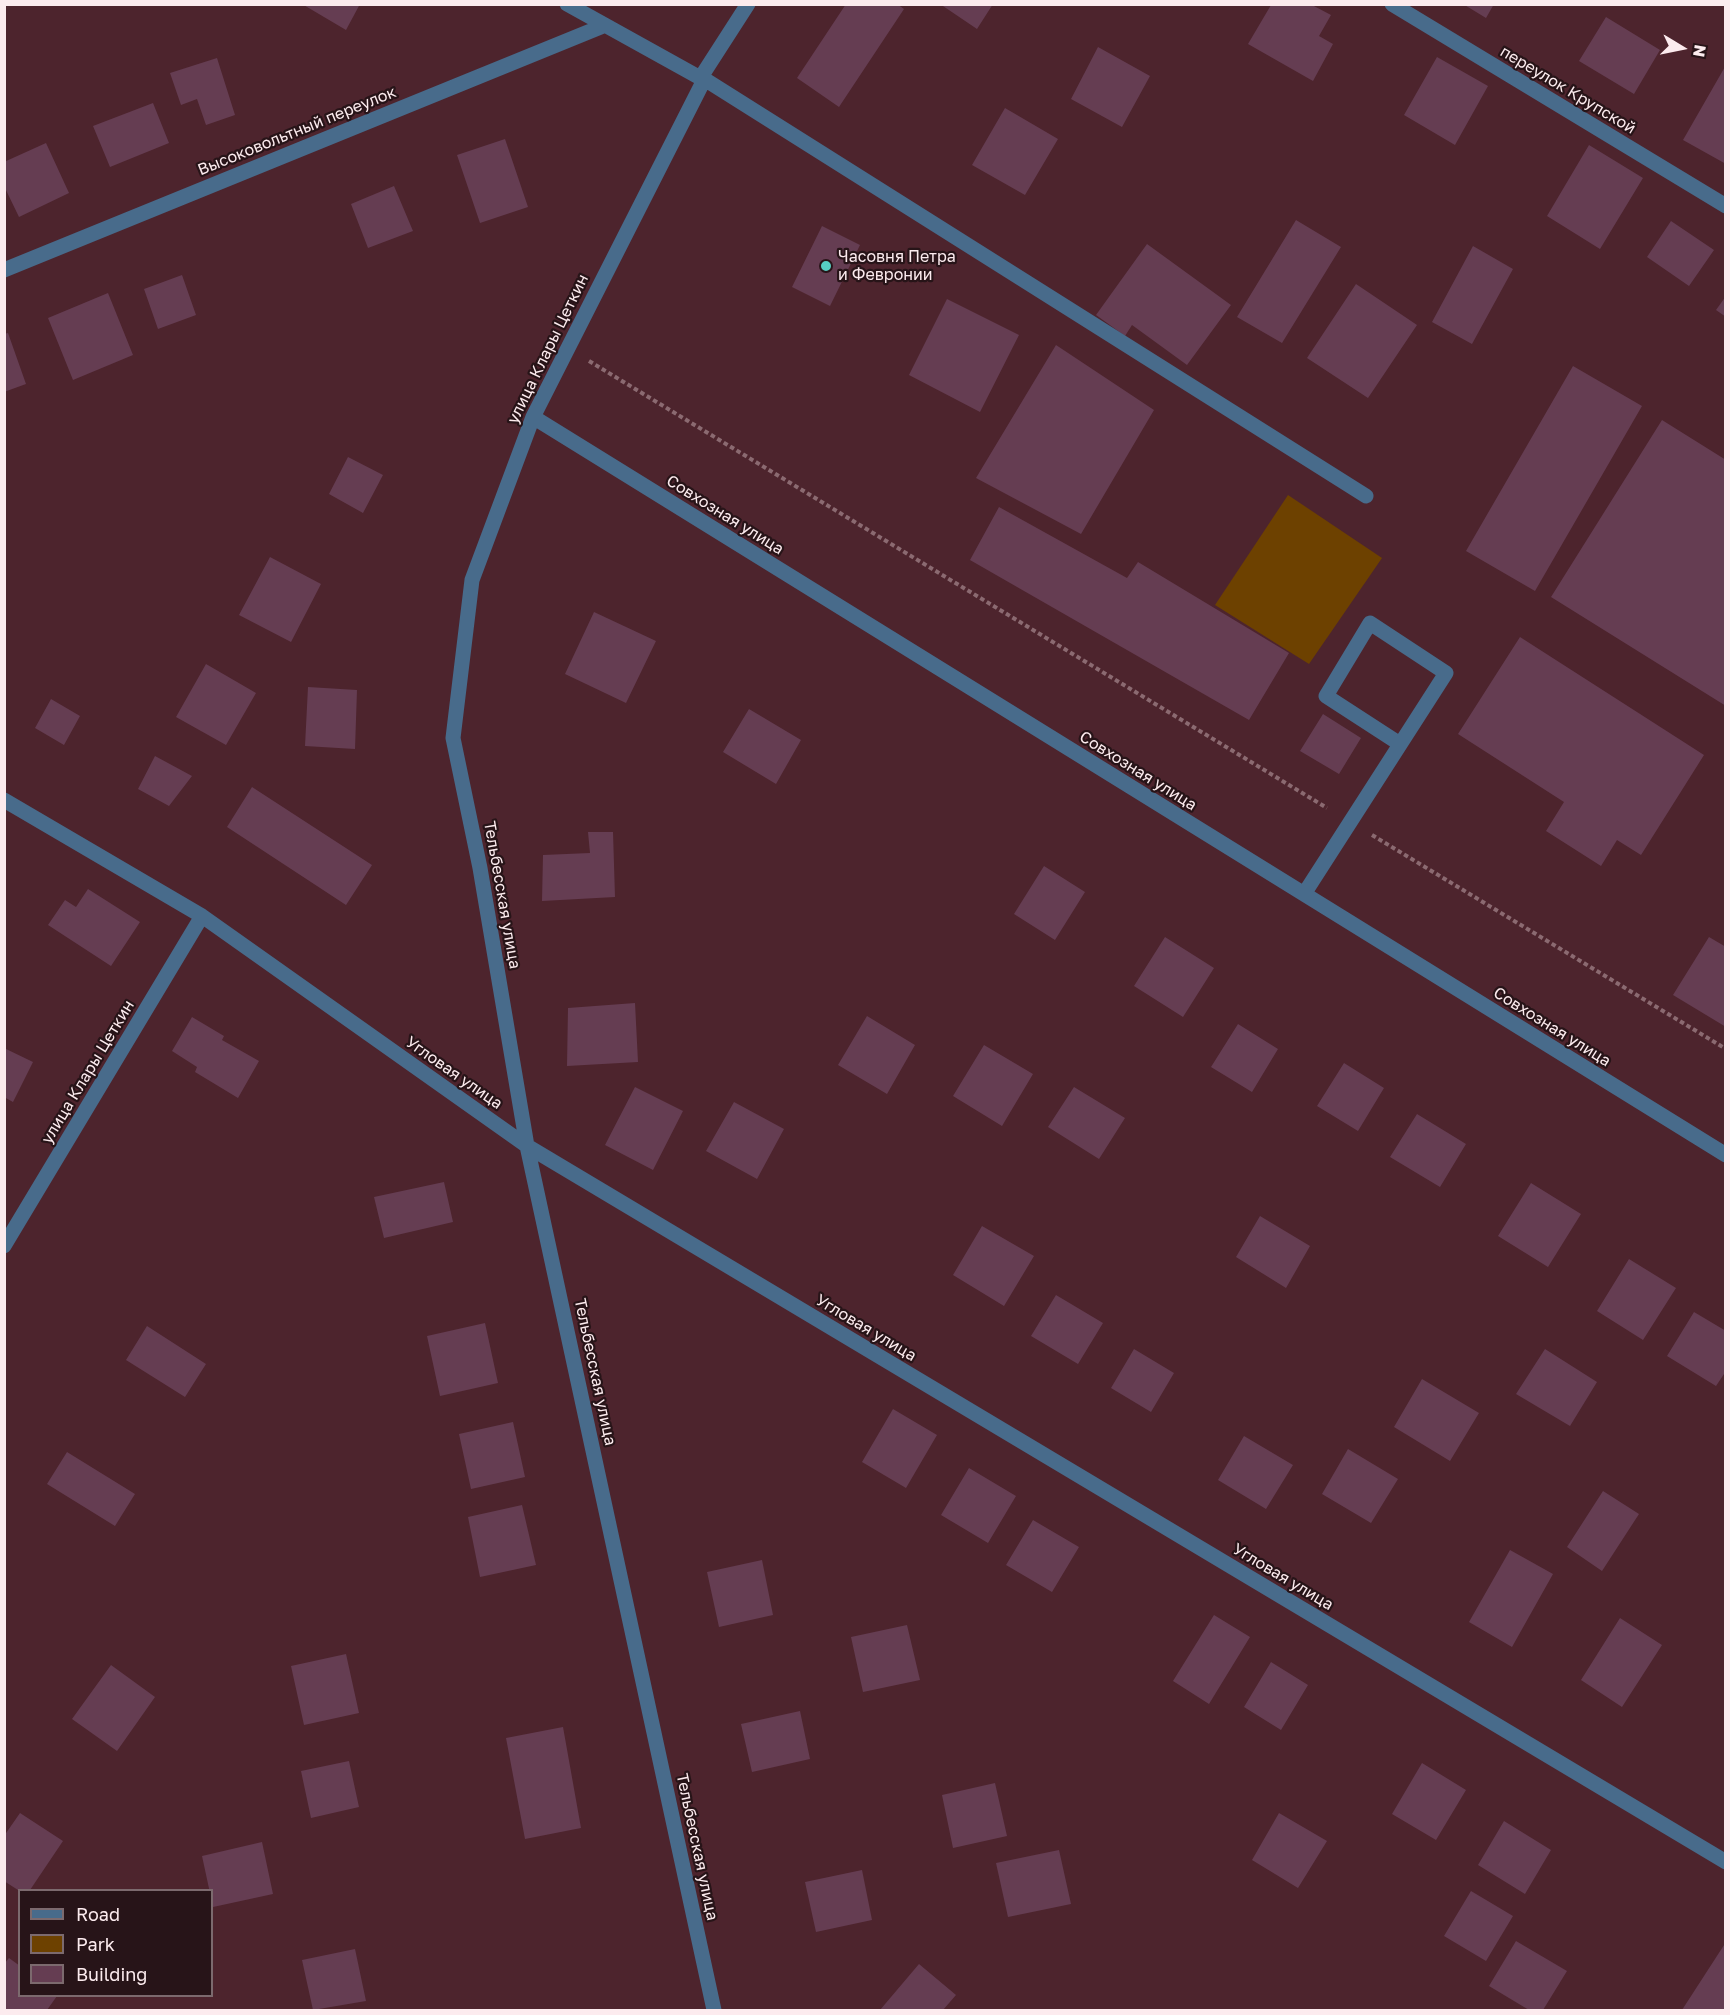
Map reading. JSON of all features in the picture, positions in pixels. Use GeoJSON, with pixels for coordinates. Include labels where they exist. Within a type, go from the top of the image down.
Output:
{"type":"FeatureCollection","features":[{"type":"Feature","properties":{"kind":"street"},"geometry":{"type":"LineString","coordinates":[[567,4],[603,26],[703,78],[1366,496]]}},
{"type":"Feature","properties":{"kind":"street","name":"улица Клары Цеткин"},"geometry":{"type":"LineString","coordinates":[[453,738],[472,580],[532,417],[703,78],[748,4]]}},
{"type":"Feature","properties":{"kind":"street","name":"переулок Крупской"},"geometry":{"type":"LineString","coordinates":[[1392,4],[1725,206]]}},
{"type":"Feature","properties":{"kind":"street","name":"Высоковольтный переулок"},"geometry":{"type":"LineString","coordinates":[[4,270],[603,26]]}},
{"type":"Feature","properties":{"kind":"street","name":"Совхозная улица"},"geometry":{"type":"LineString","coordinates":[[532,417],[1725,1155]]}},
{"type":"Feature","properties":{"kind":"street"},"geometry":{"type":"LineString","coordinates":[[1304,894],[1400,744],[1446,672],[1370,623],[1326,696],[1400,744]]}},
{"type":"Feature","properties":{"kind":"street","name":"Тельбесская улица"},"geometry":{"type":"LineString","coordinates":[[453,738],[480,868],[527,1146],[714,2010]]}},
{"type":"Feature","properties":{"kind":"street","name":"Угловая улица"},"geometry":{"type":"LineString","coordinates":[[4,800],[202,916],[527,1146],[1725,1862]]}},
{"type":"Feature","properties":{"kind":"street","name":"улица Клары Цеткин"},"geometry":{"type":"LineString","coordinates":[[4,1245],[202,916]]}},
{"type":"Feature","properties":{"kind":"path"},"geometry":{"type":"LineString","coordinates":[[567,347],[1725,1049]]}},
{"type":"Feature","properties":{"kind":"green space"},"geometry":{"type":"Polygon","coordinates":[[[1288,495],[1382,558],[1309,664],[1215,605],[1288,495]]]}},
{"type":"Feature","properties":{"kind":"building"},"geometry":{"type":"Polygon","coordinates":[[[302,4],[360,4],[346,30],[302,4]]]}},
{"type":"Feature","properties":{"kind":"building"},"geometry":{"type":"Polygon","coordinates":[[[846,4],[897,4],[904,9],[839,107],[797,78],[846,4]]]}},
{"type":"Feature","properties":{"kind":"building"},"geometry":{"type":"Polygon","coordinates":[[[940,4],[993,4],[977,29],[940,4]]]}},
{"type":"Feature","properties":{"kind":"building"},"geometry":{"type":"Polygon","coordinates":[[[1463,4],[1494,4],[1486,18],[1463,4]]]}},
{"type":"Feature","properties":{"kind":"building"},"geometry":{"type":"Polygon","coordinates":[[[1271,5],[1312,5],[1331,15],[1319,36],[1333,44],[1313,81],[1248,44],[1271,5]]]}},
{"type":"Feature","properties":{"kind":"building"},"geometry":{"type":"Polygon","coordinates":[[[1606,17],[1660,50],[1634,94],[1579,61],[1606,17]]]}},
{"type":"Feature","properties":{"kind":"building"},"geometry":{"type":"Polygon","coordinates":[[[1098,47],[1150,76],[1122,127],[1071,99],[1098,47]]]}},
{"type":"Feature","properties":{"kind":"building"},"geometry":{"type":"Polygon","coordinates":[[[1437,57],[1488,86],[1455,145],[1404,115],[1437,57]]]}},
{"type":"Feature","properties":{"kind":"building"},"geometry":{"type":"Polygon","coordinates":[[[217,58],[235,115],[206,125],[197,99],[181,105],[170,73],[217,58]]]}},
{"type":"Feature","properties":{"kind":"building"},"geometry":{"type":"Polygon","coordinates":[[[1726,65],[1726,164],[1683,140],[1726,65]]]}},
{"type":"Feature","properties":{"kind":"building"},"geometry":{"type":"Polygon","coordinates":[[[153,103],[169,143],[110,167],[93,126],[153,103]]]}},
{"type":"Feature","properties":{"kind":"building"},"geometry":{"type":"Polygon","coordinates":[[[1005,108],[1058,139],[1025,195],[972,165],[1005,108]]]}},
{"type":"Feature","properties":{"kind":"building"},"geometry":{"type":"Polygon","coordinates":[[[505,139],[528,207],[480,223],[457,155],[505,139]]]}},
{"type":"Feature","properties":{"kind":"building"},"geometry":{"type":"Polygon","coordinates":[[[46,143],[69,193],[19,217],[4,186],[4,162],[46,143]]]}},
{"type":"Feature","properties":{"kind":"building"},"geometry":{"type":"Polygon","coordinates":[[[1589,145],[1643,178],[1600,249],[1547,216],[1589,145]]]}},
{"type":"Feature","properties":{"kind":"building"},"geometry":{"type":"Polygon","coordinates":[[[394,186],[413,231],[368,248],[351,204],[394,186]]]}},
{"type":"Feature","properties":{"kind":"building"},"geometry":{"type":"Polygon","coordinates":[[[1296,220],[1341,247],[1282,343],[1237,317],[1296,220]]]}},
{"type":"Feature","properties":{"kind":"building"},"geometry":{"type":"Polygon","coordinates":[[[1671,221],[1714,250],[1689,286],[1647,257],[1671,221]]]}},
{"type":"Feature","properties":{"kind":"building","name":"Часовня Петра и Февронии"},"geometry":{"type":"Polygon","coordinates":[[[822,226],[860,245],[830,306],[792,287],[822,226]]]}},
{"type":"Feature","properties":{"kind":"building"},"geometry":{"type":"Polygon","coordinates":[[[1147,244],[1231,305],[1187,365],[1132,325],[1125,336],[1096,315],[1147,244]]]}},
{"type":"Feature","properties":{"kind":"building"},"geometry":{"type":"Polygon","coordinates":[[[1473,246],[1513,269],[1472,344],[1432,322],[1473,246]]]}},
{"type":"Feature","properties":{"kind":"building"},"geometry":{"type":"Polygon","coordinates":[[[182,275],[196,315],[158,329],[144,289],[182,275]]]}},
{"type":"Feature","properties":{"kind":"building"},"geometry":{"type":"Polygon","coordinates":[[[1356,284],[1417,325],[1368,398],[1307,358],[1356,284]]]}},
{"type":"Feature","properties":{"kind":"building"},"geometry":{"type":"Polygon","coordinates":[[[108,293],[133,355],[73,380],[48,318],[108,293]]]}},
{"type":"Feature","properties":{"kind":"building"},"geometry":{"type":"Polygon","coordinates":[[[1726,296],[1726,317],[1716,310],[1726,296]]]}},
{"type":"Feature","properties":{"kind":"building"},"geometry":{"type":"Polygon","coordinates":[[[947,299],[1019,335],[980,412],[909,375],[947,299]]]}},
{"type":"Feature","properties":{"kind":"building"},"geometry":{"type":"Polygon","coordinates":[[[8,333],[26,384],[4,392],[4,334],[8,333]]]}},
{"type":"Feature","properties":{"kind":"building"},"geometry":{"type":"Polygon","coordinates":[[[1056,345],[1154,410],[1081,534],[976,478],[1056,345]]]}},
{"type":"Feature","properties":{"kind":"building"},"geometry":{"type":"Polygon","coordinates":[[[1573,366],[1642,406],[1535,591],[1466,551],[1573,366]]]}},
{"type":"Feature","properties":{"kind":"building"},"geometry":{"type":"Polygon","coordinates":[[[1662,420],[1726,460],[1726,706],[1551,597],[1662,420]]]}},
{"type":"Feature","properties":{"kind":"building"},"geometry":{"type":"Polygon","coordinates":[[[348,457],[383,475],[363,513],[329,494],[348,457]]]}},
{"type":"Feature","properties":{"kind":"building"},"geometry":{"type":"Polygon","coordinates":[[[999,507],[1127,578],[1138,562],[1289,653],[1249,720],[970,560],[999,507]]]}},
{"type":"Feature","properties":{"kind":"building"},"geometry":{"type":"Polygon","coordinates":[[[270,557],[321,584],[291,642],[239,615],[270,557]]]}},
{"type":"Feature","properties":{"kind":"building"},"geometry":{"type":"Polygon","coordinates":[[[594,612],[656,641],[626,703],[565,674],[594,612]]]}},
{"type":"Feature","properties":{"kind":"building"},"geometry":{"type":"Polygon","coordinates":[[[1520,637],[1704,755],[1641,855],[1617,840],[1601,866],[1546,831],[1564,802],[1458,734],[1520,637]]]}},
{"type":"Feature","properties":{"kind":"building"},"geometry":{"type":"Polygon","coordinates":[[[206,664],[256,693],[226,745],[176,717],[206,664]]]}},
{"type":"Feature","properties":{"kind":"building"},"geometry":{"type":"Polygon","coordinates":[[[308,687],[357,690],[355,749],[305,746],[308,687]]]}},
{"type":"Feature","properties":{"kind":"building"},"geometry":{"type":"Polygon","coordinates":[[[51,699],[80,716],[64,745],[35,728],[51,699]]]}},
{"type":"Feature","properties":{"kind":"building"},"geometry":{"type":"Polygon","coordinates":[[[749,709],[801,740],[776,784],[723,752],[749,709]]]}},
{"type":"Feature","properties":{"kind":"building"},"geometry":{"type":"Polygon","coordinates":[[[1323,714],[1361,738],[1339,774],[1300,751],[1323,714]]]}},
{"type":"Feature","properties":{"kind":"building"},"geometry":{"type":"Polygon","coordinates":[[[155,756],[192,776],[169,806],[138,789],[155,756]]]}},
{"type":"Feature","properties":{"kind":"building"},"geometry":{"type":"Polygon","coordinates":[[[252,787],[372,865],[346,905],[227,827],[252,787]]]}},
{"type":"Feature","properties":{"kind":"building"},"geometry":{"type":"Polygon","coordinates":[[[588,832],[613,832],[615,897],[542,901],[543,855],[590,853],[588,832]]]}},
{"type":"Feature","properties":{"kind":"building"},"geometry":{"type":"Polygon","coordinates":[[[1044,866],[1085,892],[1055,940],[1014,914],[1044,866]]]}},
{"type":"Feature","properties":{"kind":"building"},"geometry":{"type":"Polygon","coordinates":[[[88,889],[140,922],[111,966],[48,925],[65,900],[76,907],[88,889]]]}},
{"type":"Feature","properties":{"kind":"building"},"geometry":{"type":"Polygon","coordinates":[[[1165,937],[1214,968],[1183,1017],[1134,986],[1165,937]]]}},
{"type":"Feature","properties":{"kind":"building"},"geometry":{"type":"Polygon","coordinates":[[[1709,937],[1726,947],[1726,1027],[1673,995],[1709,937]]]}},
{"type":"Feature","properties":{"kind":"building"},"geometry":{"type":"Polygon","coordinates":[[[635,1003],[638,1062],[567,1066],[568,1008],[635,1003]]]}},
{"type":"Feature","properties":{"kind":"building"},"geometry":{"type":"Polygon","coordinates":[[[867,1016],[915,1045],[887,1094],[838,1065],[867,1016]]]}},
{"type":"Feature","properties":{"kind":"building"},"geometry":{"type":"Polygon","coordinates":[[[192,1017],[224,1036],[222,1040],[259,1061],[238,1098],[195,1072],[197,1067],[172,1051],[192,1017]]]}},
{"type":"Feature","properties":{"kind":"building"},"geometry":{"type":"Polygon","coordinates":[[[1238,1024],[1278,1049],[1252,1092],[1211,1067],[1238,1024]]]}},
{"type":"Feature","properties":{"kind":"building"},"geometry":{"type":"Polygon","coordinates":[[[984,1045],[1033,1074],[1002,1126],[953,1096],[984,1045]]]}},
{"type":"Feature","properties":{"kind":"building"},"geometry":{"type":"Polygon","coordinates":[[[4,1048],[33,1062],[13,1102],[4,1097],[4,1048]]]}},
{"type":"Feature","properties":{"kind":"building"},"geometry":{"type":"Polygon","coordinates":[[[1344,1063],[1384,1088],[1358,1131],[1317,1106],[1344,1063]]]}},
{"type":"Feature","properties":{"kind":"building"},"geometry":{"type":"Polygon","coordinates":[[[635,1087],[683,1111],[653,1170],[605,1145],[635,1087]]]}},
{"type":"Feature","properties":{"kind":"building"},"geometry":{"type":"Polygon","coordinates":[[[1074,1087],[1125,1118],[1099,1159],[1048,1127],[1074,1087]]]}},
{"type":"Feature","properties":{"kind":"building"},"geometry":{"type":"Polygon","coordinates":[[[734,1102],[784,1129],[757,1179],[706,1151],[734,1102]]]}},
{"type":"Feature","properties":{"kind":"building"},"geometry":{"type":"Polygon","coordinates":[[[1417,1114],[1466,1144],[1440,1187],[1390,1157],[1417,1114]]]}},
{"type":"Feature","properties":{"kind":"building"},"geometry":{"type":"Polygon","coordinates":[[[444,1182],[453,1222],[384,1238],[374,1197],[444,1182]]]}},
{"type":"Feature","properties":{"kind":"building"},"geometry":{"type":"Polygon","coordinates":[[[1531,1183],[1581,1214],[1548,1267],[1498,1236],[1531,1183]]]}},
{"type":"Feature","properties":{"kind":"building"},"geometry":{"type":"Polygon","coordinates":[[[1260,1216],[1310,1246],[1286,1288],[1236,1257],[1260,1216]]]}},
{"type":"Feature","properties":{"kind":"building"},"geometry":{"type":"Polygon","coordinates":[[[982,1226],[1034,1256],[1004,1306],[953,1275],[982,1226]]]}},
{"type":"Feature","properties":{"kind":"building"},"geometry":{"type":"Polygon","coordinates":[[[1629,1259],[1676,1288],[1643,1340],[1597,1311],[1629,1259]]]}},
{"type":"Feature","properties":{"kind":"building"},"geometry":{"type":"Polygon","coordinates":[[[1056,1295],[1103,1323],[1078,1364],[1031,1336],[1056,1295]]]}},
{"type":"Feature","properties":{"kind":"building"},"geometry":{"type":"Polygon","coordinates":[[[1694,1312],[1726,1331],[1726,1371],[1716,1386],[1667,1356],[1694,1312]]]}},
{"type":"Feature","properties":{"kind":"building"},"geometry":{"type":"Polygon","coordinates":[[[485,1323],[498,1383],[440,1396],[427,1336],[485,1323]]]}},
{"type":"Feature","properties":{"kind":"building"},"geometry":{"type":"Polygon","coordinates":[[[147,1326],[206,1364],[185,1397],[126,1360],[147,1326]]]}},
{"type":"Feature","properties":{"kind":"building"},"geometry":{"type":"Polygon","coordinates":[[[1134,1349],[1174,1373],[1151,1412],[1111,1388],[1134,1349]]]}},
{"type":"Feature","properties":{"kind":"building"},"geometry":{"type":"Polygon","coordinates":[[[1545,1349],[1597,1382],[1570,1426],[1516,1394],[1545,1349]]]}},
{"type":"Feature","properties":{"kind":"building"},"geometry":{"type":"Polygon","coordinates":[[[1422,1379],[1479,1413],[1450,1461],[1394,1427],[1422,1379]]]}},
{"type":"Feature","properties":{"kind":"building"},"geometry":{"type":"Polygon","coordinates":[[[893,1409],[937,1435],[906,1488],[862,1462],[893,1409]]]}},
{"type":"Feature","properties":{"kind":"building"},"geometry":{"type":"Polygon","coordinates":[[[513,1422],[525,1477],[471,1489],[459,1434],[513,1422]]]}},
{"type":"Feature","properties":{"kind":"building"},"geometry":{"type":"Polygon","coordinates":[[[1244,1436],[1293,1465],[1266,1509],[1218,1480],[1244,1436]]]}},
{"type":"Feature","properties":{"kind":"building"},"geometry":{"type":"Polygon","coordinates":[[[1348,1449],[1398,1479],[1371,1523],[1322,1494],[1348,1449]]]}},
{"type":"Feature","properties":{"kind":"building"},"geometry":{"type":"Polygon","coordinates":[[[67,1452],[135,1494],[115,1526],[47,1484],[67,1452]]]}},
{"type":"Feature","properties":{"kind":"building"},"geometry":{"type":"Polygon","coordinates":[[[969,1468],[1016,1496],[988,1543],[941,1515],[969,1468]]]}},
{"type":"Feature","properties":{"kind":"building"},"geometry":{"type":"Polygon","coordinates":[[[1603,1491],[1639,1514],[1602,1571],[1567,1547],[1603,1491]]]}},
{"type":"Feature","properties":{"kind":"building"},"geometry":{"type":"Polygon","coordinates":[[[522,1505],[536,1565],[480,1577],[468,1517],[522,1505]]]}},
{"type":"Feature","properties":{"kind":"building"},"geometry":{"type":"Polygon","coordinates":[[[1033,1520],[1079,1547],[1052,1592],[1006,1565],[1033,1520]]]}},
{"type":"Feature","properties":{"kind":"building"},"geometry":{"type":"Polygon","coordinates":[[[1510,1550],[1553,1574],[1512,1647],[1469,1622],[1510,1550]]]}},
{"type":"Feature","properties":{"kind":"building"},"geometry":{"type":"Polygon","coordinates":[[[762,1560],[773,1615],[719,1627],[707,1572],[762,1560]]]}},
{"type":"Feature","properties":{"kind":"building"},"geometry":{"type":"Polygon","coordinates":[[[1214,1615],[1250,1637],[1209,1704],[1173,1681],[1214,1615]]]}},
{"type":"Feature","properties":{"kind":"building"},"geometry":{"type":"Polygon","coordinates":[[[1620,1618],[1662,1645],[1622,1707],[1581,1680],[1620,1618]]]}},
{"type":"Feature","properties":{"kind":"building"},"geometry":{"type":"Polygon","coordinates":[[[907,1625],[920,1680],[863,1692],[851,1637],[907,1625]]]}},
{"type":"Feature","properties":{"kind":"building"},"geometry":{"type":"Polygon","coordinates":[[[346,1654],[359,1713],[304,1725],[291,1666],[346,1654]]]}},
{"type":"Feature","properties":{"kind":"building"},"geometry":{"type":"Polygon","coordinates":[[[1271,1662],[1308,1685],[1281,1730],[1244,1707],[1271,1662]]]}},
{"type":"Feature","properties":{"kind":"building"},"geometry":{"type":"Polygon","coordinates":[[[111,1665],[155,1697],[117,1751],[72,1719],[111,1665]]]}},
{"type":"Feature","properties":{"kind":"building"},"geometry":{"type":"Polygon","coordinates":[[[800,1711],[810,1759],[752,1772],[741,1724],[800,1711]]]}},
{"type":"Feature","properties":{"kind":"building"},"geometry":{"type":"Polygon","coordinates":[[[563,1727],[581,1828],[525,1839],[506,1738],[563,1727]]]}},
{"type":"Feature","properties":{"kind":"building"},"geometry":{"type":"Polygon","coordinates":[[[349,1761],[359,1807],[311,1818],[301,1771],[349,1761]]]}},
{"type":"Feature","properties":{"kind":"building"},"geometry":{"type":"Polygon","coordinates":[[[1422,1763],[1466,1790],[1436,1840],[1392,1814],[1422,1763]]]}},
{"type":"Feature","properties":{"kind":"building"},"geometry":{"type":"Polygon","coordinates":[[[995,1783],[1007,1836],[953,1848],[942,1795],[995,1783]]]}},
{"type":"Feature","properties":{"kind":"building"},"geometry":{"type":"Polygon","coordinates":[[[20,1813],[63,1841],[31,1889],[18,1890],[4,1881],[4,1836],[20,1813]]]}},
{"type":"Feature","properties":{"kind":"building"},"geometry":{"type":"Polygon","coordinates":[[[1279,1813],[1327,1841],[1298,1888],[1252,1860],[1279,1813]]]}},
{"type":"Feature","properties":{"kind":"building"},"geometry":{"type":"Polygon","coordinates":[[[1504,1821],[1551,1850],[1525,1894],[1478,1865],[1504,1821]]]}},
{"type":"Feature","properties":{"kind":"building"},"geometry":{"type":"Polygon","coordinates":[[[262,1842],[273,1894],[213,1907],[213,1889],[209,1889],[202,1856],[262,1842]]]}},
{"type":"Feature","properties":{"kind":"building"},"geometry":{"type":"Polygon","coordinates":[[[1059,1850],[1071,1904],[1008,1917],[996,1863],[1059,1850]]]}},
{"type":"Feature","properties":{"kind":"building"},"geometry":{"type":"Polygon","coordinates":[[[862,1870],[872,1920],[816,1932],[805,1882],[862,1870]]]}},
{"type":"Feature","properties":{"kind":"building"},"geometry":{"type":"Polygon","coordinates":[[[1471,1891],[1513,1916],[1486,1961],[1444,1936],[1471,1891]]]}},
{"type":"Feature","properties":{"kind":"building"},"geometry":{"type":"Polygon","coordinates":[[[1516,1941],[1567,1971],[1543,2010],[1529,2010],[1489,1986],[1516,1941]]]}},
{"type":"Feature","properties":{"kind":"building"},"geometry":{"type":"Polygon","coordinates":[[[1726,1942],[1726,2010],[1682,2010],[1726,1942]]]}},
{"type":"Feature","properties":{"kind":"building"},"geometry":{"type":"Polygon","coordinates":[[[355,1949],[366,2001],[313,2010],[302,1960],[355,1949]]]}},
{"type":"Feature","properties":{"kind":"building"},"geometry":{"type":"Polygon","coordinates":[[[9,1958],[18,1965],[18,1997],[56,1997],[47,2010],[4,2010],[4,1964],[9,1958]]]}},
{"type":"Feature","properties":{"kind":"building"},"geometry":{"type":"Polygon","coordinates":[[[919,1964],[956,1995],[943,2010],[880,2010],[919,1964]]]}},
{"type":"Feature","properties":{"kind":"place","name":"Часовня Петра и Февронии"},"geometry":{"type":"Point","coordinates":[826,266]}}]}
